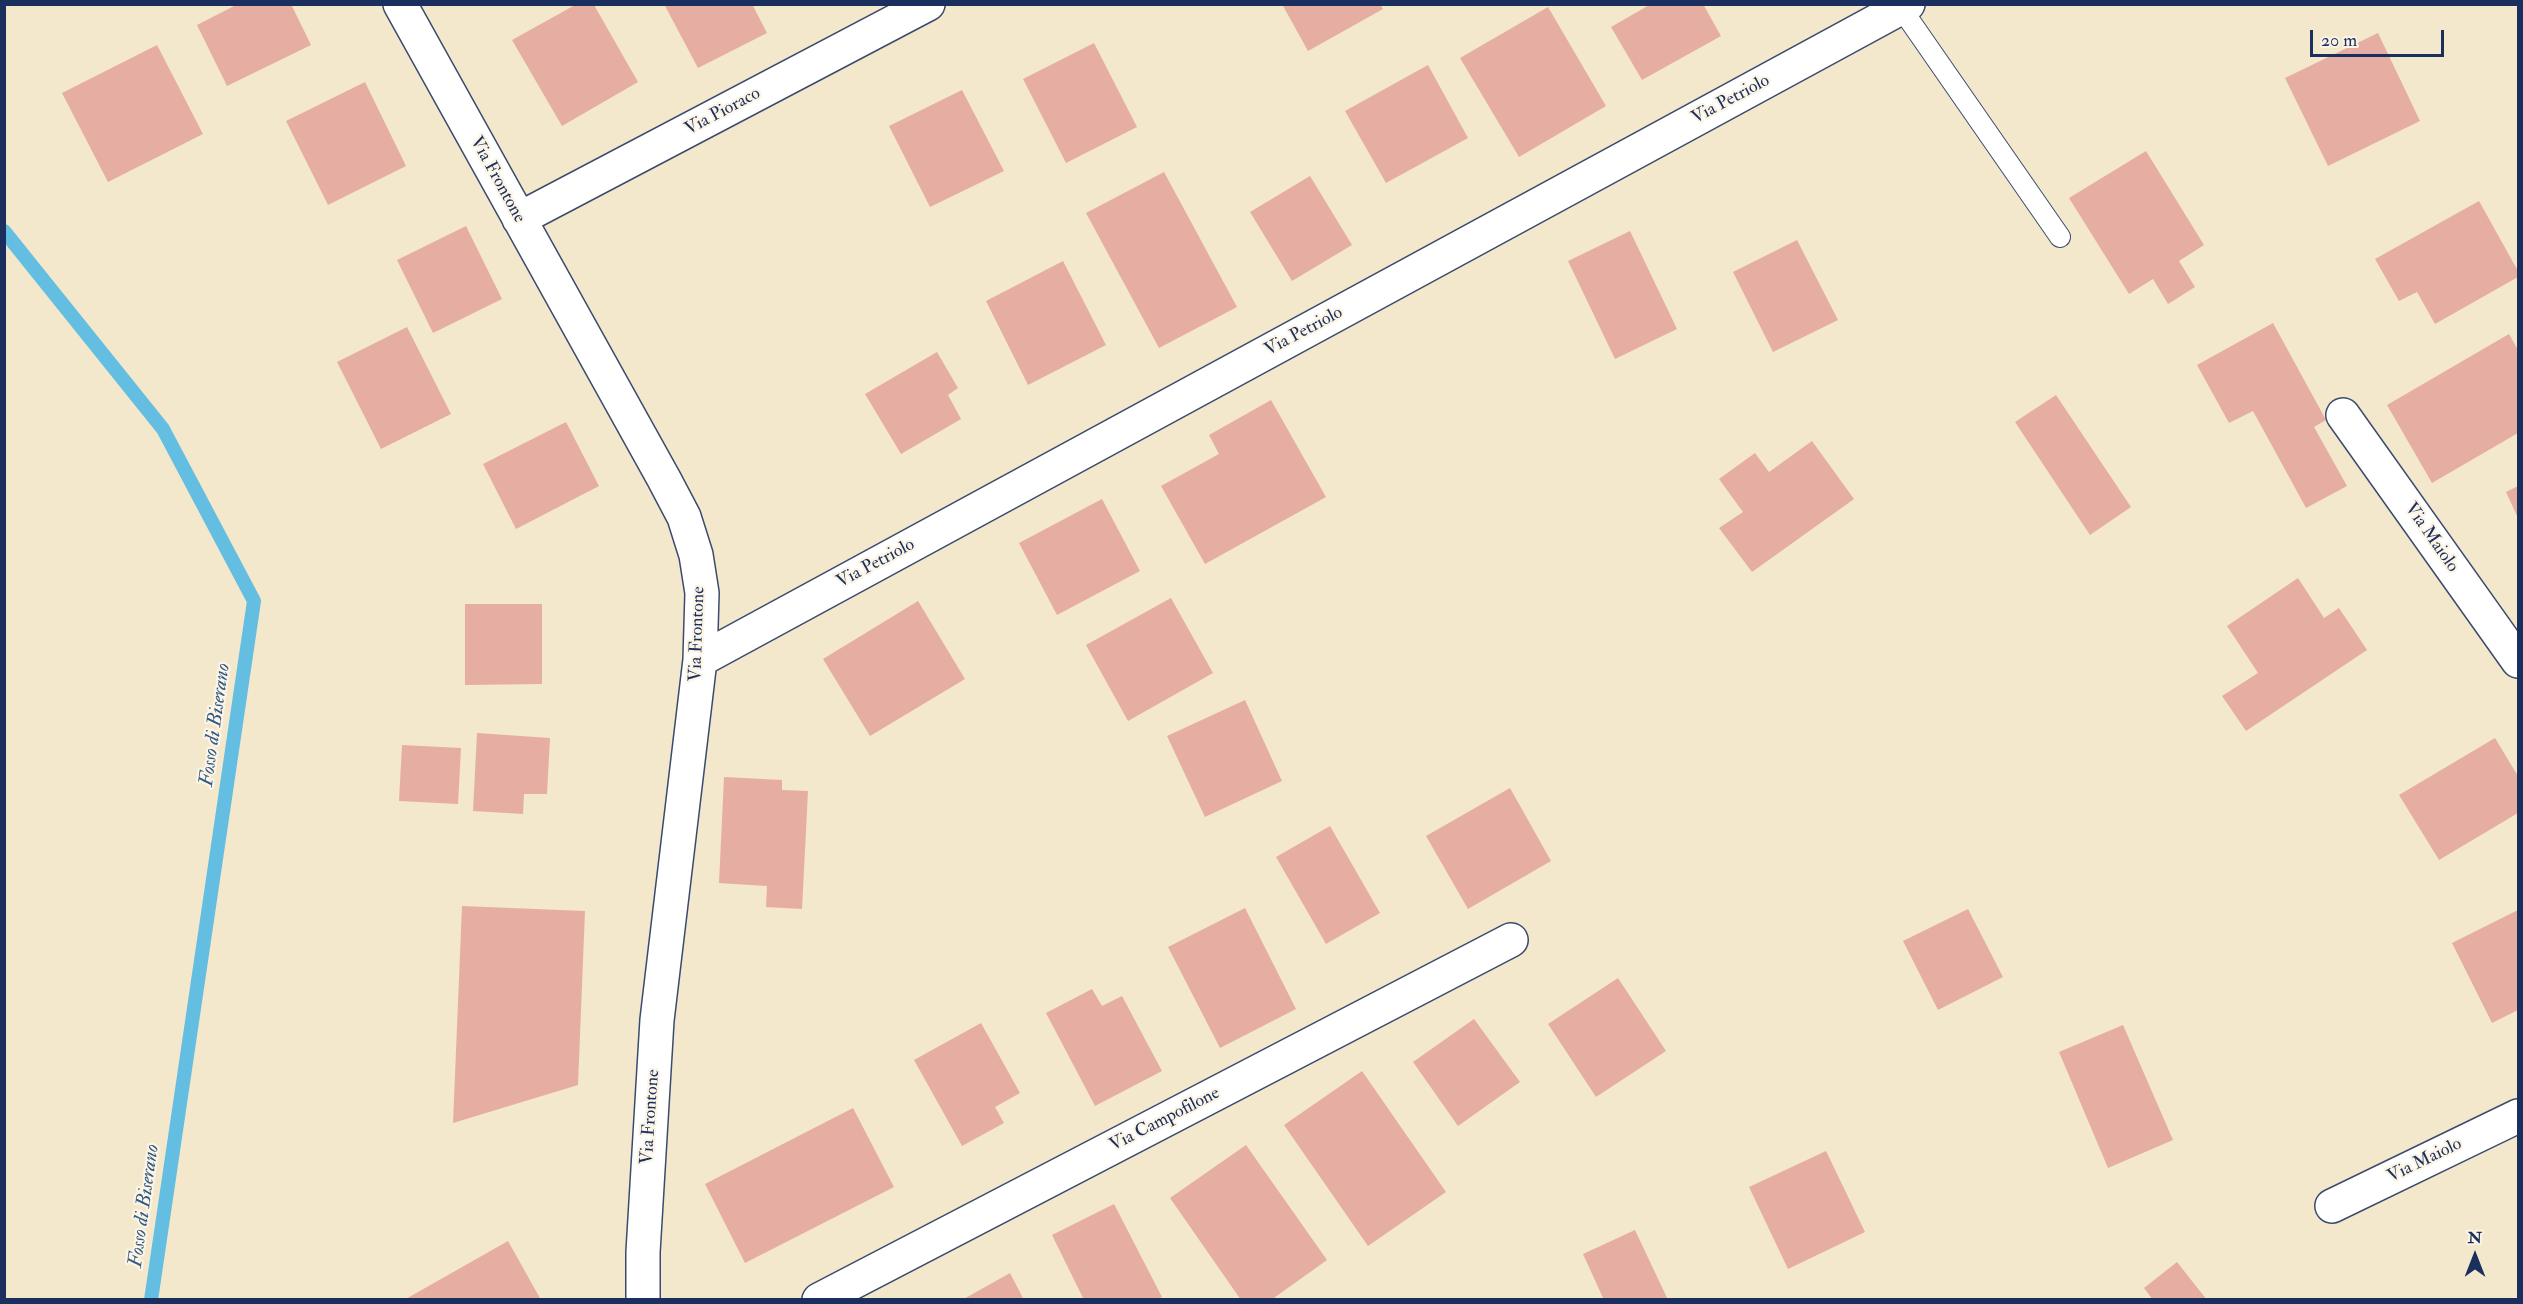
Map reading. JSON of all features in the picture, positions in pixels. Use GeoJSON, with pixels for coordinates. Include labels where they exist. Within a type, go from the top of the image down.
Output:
{"type":"FeatureCollection","features":[{"type":"Feature","properties":{"kind":"street","name":"Via Frontone"},"geometry":{"type":"LineString","coordinates":[[400,4],[684,518],[696,555],[702,593],[700,660],[657,1020],[642,1252],[643,1299]]}},
{"type":"Feature","properties":{"kind":"street","name":"Via Pioraco"},"geometry":{"type":"LineString","coordinates":[[519,219],[928,4]]}},
{"type":"Feature","properties":{"kind":"street","name":"Via Petriolo"},"geometry":{"type":"LineString","coordinates":[[700,660],[1904,6]]}},
{"type":"Feature","properties":{"kind":"street","name":"Via Maiolo"},"geometry":{"type":"LineString","coordinates":[[2343,415],[2518,661]]}},
{"type":"Feature","properties":{"kind":"street","name":"Via Campofilone"},"geometry":{"type":"LineString","coordinates":[[819,1299],[1512,940]]}},
{"type":"Feature","properties":{"kind":"street","name":"Via Maiolo"},"geometry":{"type":"LineString","coordinates":[[2332,1206],[2518,1116]]}},
{"type":"Feature","properties":{"kind":"lane"},"geometry":{"type":"LineString","coordinates":[[1904,6],[2061,237]]}},
{"type":"Feature","properties":{"kind":"building"},"geometry":{"type":"Polygon","coordinates":[[[238,4],[291,4],[311,45],[227,86],[197,25],[238,4]]]}},
{"type":"Feature","properties":{"kind":"building"},"geometry":{"type":"Polygon","coordinates":[[[664,4],[752,4],[767,33],[698,68],[664,4]]]}},
{"type":"Feature","properties":{"kind":"building"},"geometry":{"type":"Polygon","coordinates":[[[1282,4],[1380,4],[1383,9],[1308,51],[1282,4]]]}},
{"type":"Feature","properties":{"kind":"building"},"geometry":{"type":"Polygon","coordinates":[[[1651,4],[1703,4],[1721,36],[1642,80],[1611,27],[1651,4]]]}},
{"type":"Feature","properties":{"kind":"building"},"geometry":{"type":"Polygon","coordinates":[[[575,5],[594,5],[638,82],[562,126],[512,40],[575,5]]]}},
{"type":"Feature","properties":{"kind":"building"},"geometry":{"type":"Polygon","coordinates":[[[1548,7],[1606,106],[1519,157],[1460,58],[1548,7]]]}},
{"type":"Feature","properties":{"kind":"building"},"geometry":{"type":"Polygon","coordinates":[[[2378,33],[2420,121],[2328,166],[2285,78],[2378,33]]]}},
{"type":"Feature","properties":{"kind":"building"},"geometry":{"type":"Polygon","coordinates":[[[1094,43],[1137,127],[1066,163],[1023,79],[1094,43]]]}},
{"type":"Feature","properties":{"kind":"building"},"geometry":{"type":"Polygon","coordinates":[[[157,45],[203,134],[108,182],[62,93],[157,45]]]}},
{"type":"Feature","properties":{"kind":"building"},"geometry":{"type":"Polygon","coordinates":[[[1428,65],[1468,138],[1386,183],[1345,111],[1428,65]]]}},
{"type":"Feature","properties":{"kind":"building"},"geometry":{"type":"Polygon","coordinates":[[[365,82],[406,166],[328,205],[286,121],[365,82]]]}},
{"type":"Feature","properties":{"kind":"building"},"geometry":{"type":"Polygon","coordinates":[[[962,90],[1004,171],[930,207],[889,126],[962,90]]]}},
{"type":"Feature","properties":{"kind":"building"},"geometry":{"type":"Polygon","coordinates":[[[2146,151],[2204,245],[2179,261],[2195,287],[2168,304],[2153,279],[2129,294],[2069,198],[2146,151]]]}},
{"type":"Feature","properties":{"kind":"building"},"geometry":{"type":"Polygon","coordinates":[[[1164,172],[1237,307],[1159,348],[1086,213],[1164,172]]]}},
{"type":"Feature","properties":{"kind":"building"},"geometry":{"type":"Polygon","coordinates":[[[1310,176],[1352,245],[1292,281],[1250,212],[1310,176]]]}},
{"type":"Feature","properties":{"kind":"building"},"geometry":{"type":"Polygon","coordinates":[[[2479,201],[2518,271],[2518,277],[2435,324],[2417,292],[2399,301],[2375,259],[2479,201]]]}},
{"type":"Feature","properties":{"kind":"building"},"geometry":{"type":"Polygon","coordinates":[[[466,226],[502,299],[433,333],[397,260],[466,226]]]}},
{"type":"Feature","properties":{"kind":"building"},"geometry":{"type":"Polygon","coordinates":[[[1630,231],[1677,329],[1615,359],[1568,261],[1630,231]]]}},
{"type":"Feature","properties":{"kind":"building"},"geometry":{"type":"Polygon","coordinates":[[[1797,240],[1838,320],[1773,352],[1733,272],[1797,240]]]}},
{"type":"Feature","properties":{"kind":"building"},"geometry":{"type":"Polygon","coordinates":[[[1063,261],[1106,345],[1028,385],[986,301],[1063,261]]]}},
{"type":"Feature","properties":{"kind":"building"},"geometry":{"type":"Polygon","coordinates":[[[2273,323],[2326,420],[2314,427],[2347,486],[2306,508],[2253,411],[2229,423],[2197,365],[2273,323]]]}},
{"type":"Feature","properties":{"kind":"building"},"geometry":{"type":"Polygon","coordinates":[[[407,327],[451,414],[381,449],[337,362],[407,327]]]}},
{"type":"Feature","properties":{"kind":"building"},"geometry":{"type":"Polygon","coordinates":[[[2509,334],[2518,350],[2518,433],[2432,483],[2387,405],[2509,334]]]}},
{"type":"Feature","properties":{"kind":"building"},"geometry":{"type":"Polygon","coordinates":[[[937,352],[958,388],[948,395],[961,419],[901,454],[865,394],[937,352]]]}},
{"type":"Feature","properties":{"kind":"building"},"geometry":{"type":"Polygon","coordinates":[[[2056,395],[2131,507],[2090,535],[2015,422],[2056,395]]]}},
{"type":"Feature","properties":{"kind":"building"},"geometry":{"type":"Polygon","coordinates":[[[1271,400],[1326,497],[1205,564],[1161,486],[1219,454],[1209,435],[1271,400]]]}},
{"type":"Feature","properties":{"kind":"building"},"geometry":{"type":"Polygon","coordinates":[[[566,422],[599,486],[516,529],[483,464],[566,422]]]}},
{"type":"Feature","properties":{"kind":"building"},"geometry":{"type":"Polygon","coordinates":[[[1812,441],[1854,499],[1752,572],[1719,528],[1743,512],[1719,479],[1755,453],[1769,472],[1812,441]]]}},
{"type":"Feature","properties":{"kind":"building"},"geometry":{"type":"Polygon","coordinates":[[[2518,486],[2518,518],[2506,492],[2518,486]]]}},
{"type":"Feature","properties":{"kind":"building"},"geometry":{"type":"Polygon","coordinates":[[[1102,499],[1140,571],[1057,615],[1019,543],[1102,499]]]}},
{"type":"Feature","properties":{"kind":"building"},"geometry":{"type":"Polygon","coordinates":[[[2298,578],[2324,618],[2339,608],[2367,650],[2246,731],[2222,696],[2258,673],[2227,626],[2298,578]]]}},
{"type":"Feature","properties":{"kind":"building"},"geometry":{"type":"Polygon","coordinates":[[[1171,598],[1213,673],[1128,721],[1086,645],[1171,598]]]}},
{"type":"Feature","properties":{"kind":"building"},"geometry":{"type":"Polygon","coordinates":[[[918,601],[965,679],[870,736],[823,659],[918,601]]]}},
{"type":"Feature","properties":{"kind":"building"},"geometry":{"type":"Polygon","coordinates":[[[465,604],[542,604],[542,684],[465,685],[465,604]]]}},
{"type":"Feature","properties":{"kind":"building"},"geometry":{"type":"Polygon","coordinates":[[[1245,700],[1282,781],[1205,817],[1167,736],[1245,700]]]}},
{"type":"Feature","properties":{"kind":"building"},"geometry":{"type":"Polygon","coordinates":[[[477,733],[550,738],[547,794],[524,794],[523,814],[473,811],[477,733]]]}},
{"type":"Feature","properties":{"kind":"building"},"geometry":{"type":"Polygon","coordinates":[[[2495,738],[2518,776],[2518,813],[2439,860],[2399,795],[2495,738]]]}},
{"type":"Feature","properties":{"kind":"building"},"geometry":{"type":"Polygon","coordinates":[[[402,745],[461,748],[458,804],[399,801],[402,745]]]}},
{"type":"Feature","properties":{"kind":"building"},"geometry":{"type":"Polygon","coordinates":[[[724,777],[782,780],[782,790],[808,791],[802,909],[766,907],[767,886],[719,883],[724,777]]]}},
{"type":"Feature","properties":{"kind":"building"},"geometry":{"type":"Polygon","coordinates":[[[1510,788],[1551,861],[1468,909],[1426,836],[1510,788]]]}},
{"type":"Feature","properties":{"kind":"building"},"geometry":{"type":"Polygon","coordinates":[[[1330,826],[1380,913],[1326,944],[1276,857],[1330,826]]]}},
{"type":"Feature","properties":{"kind":"building"},"geometry":{"type":"Polygon","coordinates":[[[462,906],[585,911],[578,1085],[453,1123],[462,906]]]}},
{"type":"Feature","properties":{"kind":"building"},"geometry":{"type":"Polygon","coordinates":[[[1245,908],[1296,1009],[1220,1048],[1168,947],[1245,908]]]}},
{"type":"Feature","properties":{"kind":"building"},"geometry":{"type":"Polygon","coordinates":[[[1968,909],[2003,977],[1938,1010],[1903,941],[1968,909]]]}},
{"type":"Feature","properties":{"kind":"building"},"geometry":{"type":"Polygon","coordinates":[[[2518,910],[2518,1010],[2492,1023],[2452,943],[2518,910]]]}},
{"type":"Feature","properties":{"kind":"building"},"geometry":{"type":"Polygon","coordinates":[[[1618,978],[1666,1051],[1596,1097],[1548,1024],[1618,978]]]}},
{"type":"Feature","properties":{"kind":"building"},"geometry":{"type":"Polygon","coordinates":[[[1092,989],[1102,1006],[1122,996],[1162,1071],[1095,1106],[1046,1013],[1092,989]]]}},
{"type":"Feature","properties":{"kind":"building"},"geometry":{"type":"Polygon","coordinates":[[[1474,1019],[1520,1082],[1458,1126],[1413,1062],[1474,1019]]]}},
{"type":"Feature","properties":{"kind":"building"},"geometry":{"type":"Polygon","coordinates":[[[981,1023],[1020,1093],[995,1107],[1004,1123],[962,1146],[914,1060],[981,1023]]]}},
{"type":"Feature","properties":{"kind":"building"},"geometry":{"type":"Polygon","coordinates":[[[2123,1025],[2173,1140],[2108,1168],[2059,1052],[2123,1025]]]}},
{"type":"Feature","properties":{"kind":"building"},"geometry":{"type":"Polygon","coordinates":[[[1362,1071],[1446,1192],[1368,1246],[1284,1125],[1362,1071]]]}},
{"type":"Feature","properties":{"kind":"building"},"geometry":{"type":"Polygon","coordinates":[[[853,1108],[894,1187],[745,1263],[705,1184],[853,1108]]]}},
{"type":"Feature","properties":{"kind":"building"},"geometry":{"type":"Polygon","coordinates":[[[1246,1145],[1327,1260],[1271,1300],[1241,1300],[1170,1198],[1246,1145]]]}},
{"type":"Feature","properties":{"kind":"building"},"geometry":{"type":"Polygon","coordinates":[[[1826,1151],[1865,1232],[1788,1269],[1749,1187],[1826,1151]]]}},
{"type":"Feature","properties":{"kind":"building"},"geometry":{"type":"Polygon","coordinates":[[[1114,1204],[1162,1297],[1157,1300],[1084,1300],[1052,1235],[1114,1204]]]}},
{"type":"Feature","properties":{"kind":"building"},"geometry":{"type":"Polygon","coordinates":[[[1635,1230],[1668,1300],[1604,1300],[1583,1254],[1635,1230]]]}},
{"type":"Feature","properties":{"kind":"building"},"geometry":{"type":"Polygon","coordinates":[[[508,1241],[541,1300],[404,1300],[508,1241]]]}},
{"type":"Feature","properties":{"kind":"building"},"geometry":{"type":"Polygon","coordinates":[[[2177,1262],[2207,1300],[2153,1300],[2144,1288],[2177,1262]]]}},
{"type":"Feature","properties":{"kind":"building"},"geometry":{"type":"Polygon","coordinates":[[[1010,1273],[1024,1300],[962,1300],[1010,1273]]]}},
{"type":"Feature","properties":{"kind":"waterway","name":"Fosso di Biserano"},"geometry":{"type":"LineString","coordinates":[[4,231],[163,429],[254,601],[151,1300]]}}]}
